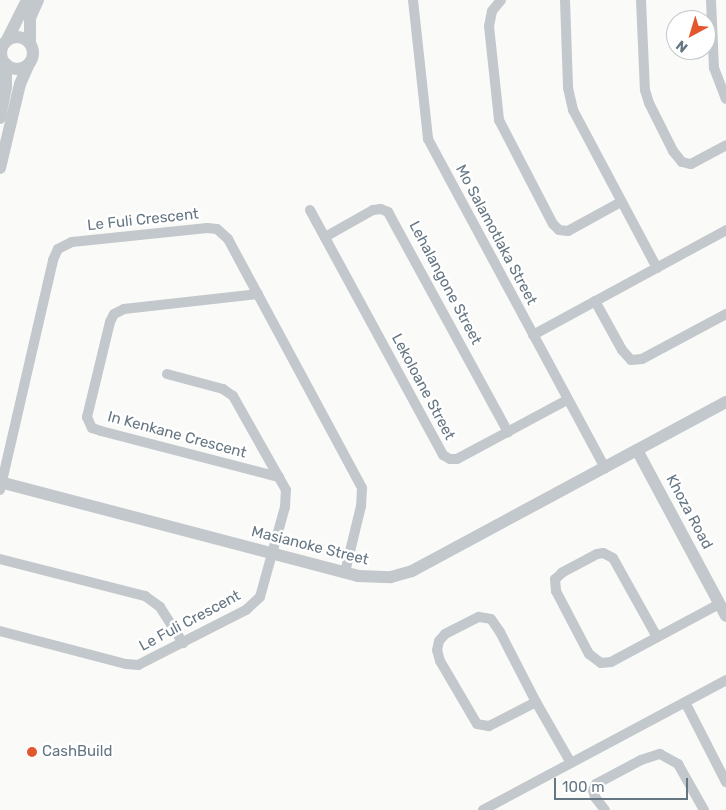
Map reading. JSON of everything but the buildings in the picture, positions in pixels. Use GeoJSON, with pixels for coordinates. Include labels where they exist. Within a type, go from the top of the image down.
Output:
{"type":"FeatureCollection","features":[{"type":"Feature","properties":{"kind":"street"},"geometry":{"type":"LineString","coordinates":[[0,118],[6,87],[3,50],[26,0]]}},
{"type":"Feature","properties":{"kind":"street"},"geometry":{"type":"LineString","coordinates":[[0,168],[20,84],[33,51],[30,43],[30,18],[38,0]]}},
{"type":"Feature","properties":{"kind":"street","name":"Mo Salamotlaka Street"},"geometry":{"type":"LineString","coordinates":[[413,0],[428,139],[605,468]]}},
{"type":"Feature","properties":{"kind":"street"},"geometry":{"type":"LineString","coordinates":[[500,0],[492,12],[489,26],[499,120],[554,224],[559,230],[568,230],[621,202]]}},
{"type":"Feature","properties":{"kind":"street"},"geometry":{"type":"LineString","coordinates":[[564,0],[570,102],[657,268]]}},
{"type":"Feature","properties":{"kind":"street"},"geometry":{"type":"LineString","coordinates":[[641,0],[645,90],[649,103],[674,151],[682,162],[691,164],[726,145]]}},
{"type":"Feature","properties":{"kind":"street"},"geometry":{"type":"LineString","coordinates":[[711,0],[714,68],[726,99]]}},
{"type":"Feature","properties":{"kind":"street"},"geometry":{"type":"LineString","coordinates":[[3,50],[19,37],[30,43]]}},
{"type":"Feature","properties":{"kind":"street"},"geometry":{"type":"LineString","coordinates":[[3,50],[20,69],[29,64]]}},
{"type":"Feature","properties":{"kind":"street","name":"Lekoloane Street"},"geometry":{"type":"LineString","coordinates":[[310,210],[443,455],[450,459],[457,459],[568,400]]}},
{"type":"Feature","properties":{"kind":"street","name":"Lehalangone Street"},"geometry":{"type":"LineString","coordinates":[[325,237],[373,210],[385,210],[391,215],[508,432]]}},
{"type":"Feature","properties":{"kind":"street","name":"Le Fuli Crescent"},"geometry":{"type":"LineString","coordinates":[[1,485],[53,260],[61,246],[72,242],[108,238],[206,228],[217,229],[228,239],[362,488],[361,506],[345,572]]}},
{"type":"Feature","properties":{"kind":"street"},"geometry":{"type":"LineString","coordinates":[[533,335],[726,230]]}},
{"type":"Feature","properties":{"kind":"street","name":"In Kenkane Crescent"},"geometry":{"type":"LineString","coordinates":[[258,294],[124,309],[114,314],[110,322],[87,417],[92,428],[101,431],[279,477]]}},
{"type":"Feature","properties":{"kind":"street"},"geometry":{"type":"LineString","coordinates":[[595,301],[622,350],[632,360],[642,359],[726,314]]}},
{"type":"Feature","properties":{"kind":"street","name":"Le Fuli Crescent"},"geometry":{"type":"LineString","coordinates":[[0,631],[133,665],[147,662],[246,610],[258,601],[264,590],[287,494],[233,396],[222,389],[167,374]]}},
{"type":"Feature","properties":{"kind":"street","name":"Masianoke Street"},"geometry":{"type":"LineString","coordinates":[[1,485],[345,572],[366,577],[382,578],[412,571],[726,402]]}},
{"type":"Feature","properties":{"kind":"street","name":"Khoza Road"},"geometry":{"type":"LineString","coordinates":[[637,450],[726,616]]}},
{"type":"Feature","properties":{"kind":"street"},"geometry":{"type":"LineString","coordinates":[[657,637],[613,558],[603,553],[597,554],[562,573],[555,579],[554,587],[589,654],[596,661],[606,664],[611,662],[719,604]]}},
{"type":"Feature","properties":{"kind":"street"},"geometry":{"type":"LineString","coordinates":[[0,559],[145,596],[160,607],[183,643]]}},
{"type":"Feature","properties":{"kind":"street"},"geometry":{"type":"LineString","coordinates":[[536,702],[489,726],[477,724],[440,660],[437,650],[439,641],[445,634],[479,617],[491,619],[500,632],[536,702],[571,763]]}},
{"type":"Feature","properties":{"kind":"street"},"geometry":{"type":"LineString","coordinates":[[482,810],[726,680]]}},
{"type":"Feature","properties":{"kind":"street"},"geometry":{"type":"LineString","coordinates":[[684,702],[726,782]]}},
{"type":"Feature","properties":{"kind":"street"},"geometry":{"type":"LineString","coordinates":[[605,810],[595,797],[593,790],[596,784],[641,760],[660,754],[678,764],[704,810]]}},
{"type":"Feature","properties":{"kind":"place","name":"CashBuild"},"geometry":{"type":"Point","coordinates":[32,752]}}]}
